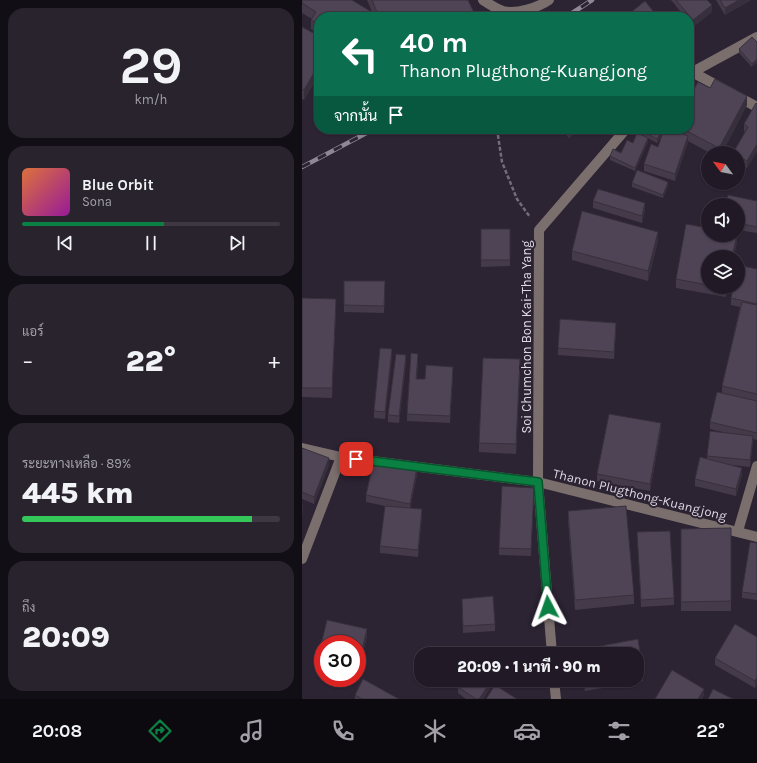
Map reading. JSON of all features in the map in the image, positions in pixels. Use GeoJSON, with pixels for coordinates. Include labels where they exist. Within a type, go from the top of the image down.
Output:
{"type":"FeatureCollection","features":[{"type":"Feature","properties":{"kind":"street"},"geometry":{"type":"LineString","coordinates":[[483,0],[504,12],[521,11],[541,5],[549,0]]}},
{"type":"Feature","properties":{"kind":"street"},"geometry":{"type":"LineString","coordinates":[[694,71],[757,37]]}},
{"type":"Feature","properties":{"kind":"street"},"geometry":{"type":"LineString","coordinates":[[694,75],[757,107]]}},
{"type":"Feature","properties":{"kind":"street","name":"Soi Chumchon Bon Kai-Tha Yang"},"geometry":{"type":"LineString","coordinates":[[551,647],[538,482],[539,230],[622,134]]}},
{"type":"Feature","properties":{"kind":"street","name":"Thanon Plugthong-Kuangjong"},"geometry":{"type":"LineString","coordinates":[[302,448],[341,457],[538,482],[757,537]]}},
{"type":"Feature","properties":{"kind":"street"},"geometry":{"type":"LineString","coordinates":[[302,559],[341,457]]}},
{"type":"Feature","properties":{"kind":"street"},"geometry":{"type":"LineString","coordinates":[[738,531],[757,466]]}},
{"type":"Feature","properties":{"kind":"street"},"geometry":{"type":"LineString","coordinates":[[555,687],[556,699]]}},
{"type":"Feature","properties":{"kind":"path"},"geometry":{"type":"LineString","coordinates":[[498,134],[502,162],[517,199],[539,230]]}},
{"type":"Feature","properties":{"kind":"building"},"geometry":{"type":"Polygon","coordinates":[[[302,0],[352,0],[370,11],[316,12],[302,3],[302,0]]]}},
{"type":"Feature","properties":{"kind":"building"},"geometry":{"type":"Polygon","coordinates":[[[372,0],[468,0],[474,12],[377,12],[372,0]]]}},
{"type":"Feature","properties":{"kind":"building"},"geometry":{"type":"Polygon","coordinates":[[[676,0],[707,0],[712,5],[694,19],[694,12],[686,12],[676,0]]]}},
{"type":"Feature","properties":{"kind":"building"},"geometry":{"type":"Polygon","coordinates":[[[720,0],[739,0],[725,8],[720,0]]]}},
{"type":"Feature","properties":{"kind":"building"},"geometry":{"type":"Polygon","coordinates":[[[645,1],[654,12],[631,12],[645,1]]]}},
{"type":"Feature","properties":{"kind":"building"},"geometry":{"type":"Polygon","coordinates":[[[302,27],[314,33],[314,73],[304,90],[302,89],[302,27]]]}},
{"type":"Feature","properties":{"kind":"building"},"geometry":{"type":"Polygon","coordinates":[[[752,37],[757,42],[757,59],[752,64],[739,49],[752,37]]]}},
{"type":"Feature","properties":{"kind":"building"},"geometry":{"type":"Polygon","coordinates":[[[715,79],[747,96],[720,146],[715,146],[692,134],[694,134],[694,89],[698,82],[710,88],[715,79]]]}},
{"type":"Feature","properties":{"kind":"building"},"geometry":{"type":"Polygon","coordinates":[[[756,103],[757,144],[747,161],[745,160],[745,146],[737,146],[748,127],[744,124],[756,103]]]}},
{"type":"Feature","properties":{"kind":"building"},"geometry":{"type":"Polygon","coordinates":[[[637,134],[648,138],[635,168],[610,156],[613,149],[621,153],[627,140],[633,143],[637,134]]]}},
{"type":"Feature","properties":{"kind":"building"},"geometry":{"type":"Polygon","coordinates":[[[648,134],[660,134],[657,139],[648,134]]]}},
{"type":"Feature","properties":{"kind":"building"},"geometry":{"type":"Polygon","coordinates":[[[662,134],[682,134],[688,136],[675,174],[644,164],[651,144],[658,147],[662,134]]]}},
{"type":"Feature","properties":{"kind":"building"},"geometry":{"type":"Polygon","coordinates":[[[637,170],[668,182],[663,195],[632,183],[637,170]]]}},
{"type":"Feature","properties":{"kind":"building"},"geometry":{"type":"Polygon","coordinates":[[[598,189],[645,203],[642,216],[593,201],[598,189]]]}},
{"type":"Feature","properties":{"kind":"building"},"geometry":{"type":"Polygon","coordinates":[[[728,195],[742,198],[727,198],[728,195]]]}},
{"type":"Feature","properties":{"kind":"building"},"geometry":{"type":"Polygon","coordinates":[[[745,199],[757,201],[757,227],[745,224],[745,199]]]}},
{"type":"Feature","properties":{"kind":"building"},"geometry":{"type":"Polygon","coordinates":[[[582,211],[658,232],[648,271],[572,251],[582,211]]]}},
{"type":"Feature","properties":{"kind":"building"},"geometry":{"type":"Polygon","coordinates":[[[686,224],[701,227],[701,242],[735,242],[734,250],[701,250],[701,284],[676,279],[686,224]]]}},
{"type":"Feature","properties":{"kind":"building"},"geometry":{"type":"Polygon","coordinates":[[[481,229],[510,229],[510,260],[481,260],[481,229]]]}},
{"type":"Feature","properties":{"kind":"building"},"geometry":{"type":"Polygon","coordinates":[[[745,266],[757,269],[757,304],[731,298],[732,294],[745,294],[745,266]]]}},
{"type":"Feature","properties":{"kind":"building"},"geometry":{"type":"Polygon","coordinates":[[[344,281],[385,281],[384,306],[344,305],[344,281]]]}},
{"type":"Feature","properties":{"kind":"building"},"geometry":{"type":"Polygon","coordinates":[[[302,298],[336,299],[332,388],[302,388],[302,298]]]}},
{"type":"Feature","properties":{"kind":"building"},"geometry":{"type":"Polygon","coordinates":[[[742,302],[757,305],[757,394],[722,386],[742,302]]]}},
{"type":"Feature","properties":{"kind":"building"},"geometry":{"type":"Polygon","coordinates":[[[560,319],[616,323],[614,352],[558,348],[560,319]]]}},
{"type":"Feature","properties":{"kind":"building"},"geometry":{"type":"Polygon","coordinates":[[[380,348],[392,349],[385,412],[374,411],[380,348]]]}},
{"type":"Feature","properties":{"kind":"building"},"geometry":{"type":"Polygon","coordinates":[[[411,353],[418,354],[416,379],[425,379],[426,365],[453,367],[450,416],[407,414],[411,353]]]}},
{"type":"Feature","properties":{"kind":"building"},"geometry":{"type":"Polygon","coordinates":[[[396,354],[406,355],[399,416],[388,415],[396,354]]]}},
{"type":"Feature","properties":{"kind":"building"},"geometry":{"type":"Polygon","coordinates":[[[483,358],[520,359],[516,444],[479,443],[483,358]]]}},
{"type":"Feature","properties":{"kind":"building"},"geometry":{"type":"Polygon","coordinates":[[[717,392],[757,401],[757,433],[710,422],[717,392]]]}},
{"type":"Feature","properties":{"kind":"building"},"geometry":{"type":"Polygon","coordinates":[[[609,414],[661,423],[650,484],[597,474],[609,414]]]}},
{"type":"Feature","properties":{"kind":"building"},"geometry":{"type":"Polygon","coordinates":[[[710,431],[753,436],[750,460],[707,456],[710,431]]]}},
{"type":"Feature","properties":{"kind":"building"},"geometry":{"type":"Polygon","coordinates":[[[302,448],[329,458],[314,497],[302,492],[302,448]]]}},
{"type":"Feature","properties":{"kind":"building"},"geometry":{"type":"Polygon","coordinates":[[[700,457],[742,468],[736,489],[695,479],[700,457]]]}},
{"type":"Feature","properties":{"kind":"building"},"geometry":{"type":"Polygon","coordinates":[[[374,459],[417,468],[410,504],[366,495],[374,459]]]}},
{"type":"Feature","properties":{"kind":"building"},"geometry":{"type":"Polygon","coordinates":[[[502,486],[534,488],[531,549],[499,548],[502,486]]]}},
{"type":"Feature","properties":{"kind":"building"},"geometry":{"type":"Polygon","coordinates":[[[385,506],[422,509],[418,550],[380,546],[385,506]]]}},
{"type":"Feature","properties":{"kind":"building"},"geometry":{"type":"Polygon","coordinates":[[[626,506],[634,595],[575,600],[568,511],[626,506]]]}},
{"type":"Feature","properties":{"kind":"building"},"geometry":{"type":"Polygon","coordinates":[[[731,528],[731,601],[681,602],[681,529],[731,528]]]}},
{"type":"Feature","properties":{"kind":"building"},"geometry":{"type":"Polygon","coordinates":[[[670,531],[674,598],[641,600],[637,532],[670,531]]]}},
{"type":"Feature","properties":{"kind":"building"},"geometry":{"type":"Polygon","coordinates":[[[750,542],[757,543],[757,594],[742,592],[750,542]]]}},
{"type":"Feature","properties":{"kind":"building"},"geometry":{"type":"Polygon","coordinates":[[[493,596],[495,624],[463,626],[462,599],[493,596]]]}},
{"type":"Feature","properties":{"kind":"building"},"geometry":{"type":"Polygon","coordinates":[[[327,620],[367,629],[366,635],[323,635],[327,620]]]}},
{"type":"Feature","properties":{"kind":"building"},"geometry":{"type":"Polygon","coordinates":[[[735,624],[757,637],[757,677],[755,681],[715,658],[735,624]]]}},
{"type":"Feature","properties":{"kind":"building"},"geometry":{"type":"Polygon","coordinates":[[[638,639],[639,647],[595,647],[638,639]]]}},
{"type":"Feature","properties":{"kind":"building"},"geometry":{"type":"Polygon","coordinates":[[[672,670],[704,689],[698,699],[655,699],[672,670]]]}},
{"type":"Feature","properties":{"kind":"building"},"geometry":{"type":"Polygon","coordinates":[[[366,681],[399,699],[362,699],[355,695],[359,687],[366,687],[366,681]]]}},
{"type":"Feature","properties":{"kind":"building"},"geometry":{"type":"Polygon","coordinates":[[[458,687],[487,687],[479,699],[476,699],[458,687]]]}},
{"type":"Feature","properties":{"kind":"building"},"geometry":{"type":"Polygon","coordinates":[[[494,687],[498,687],[517,699],[486,699],[494,687]]]}},
{"type":"Feature","properties":{"kind":"building"},"geometry":{"type":"Polygon","coordinates":[[[713,689],[733,699],[708,699],[713,689]]]}},
{"type":"Feature","properties":{"kind":"railway"},"geometry":{"type":"LineString","coordinates":[[574,12],[592,0]]}},
{"type":"Feature","properties":{"kind":"railway"},"geometry":{"type":"LineString","coordinates":[[302,167],[365,134]]}},
{"type":"Feature","properties":{"kind":"route"},"geometry":{"type":"LineString","coordinates":[[356,459],[538,482],[548,607]]}}]}
